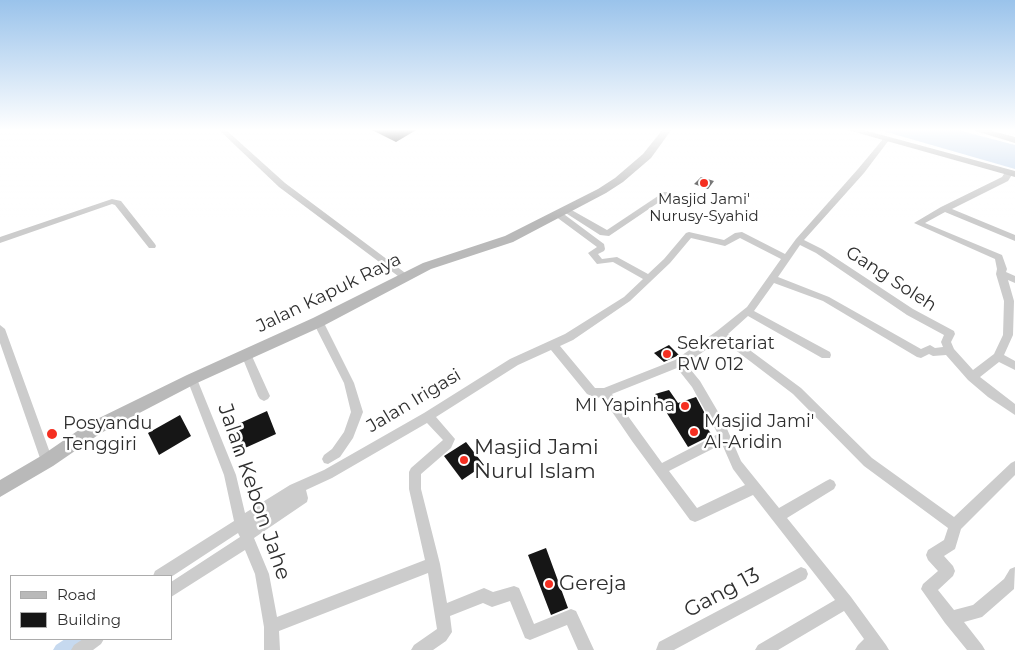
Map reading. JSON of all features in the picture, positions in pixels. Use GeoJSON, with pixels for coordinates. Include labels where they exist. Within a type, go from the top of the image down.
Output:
{"type":"FeatureCollection","features":[{"type":"Feature","properties":{"kind":"main road","name":"Jalan Kapuk Raya"},"geometry":{"type":"LineString","coordinates":[[0,489],[47,461],[95,428],[192,379],[318,322],[405,276],[427,266],[509,239],[619,180],[643,159]]}},
{"type":"Feature","properties":{"kind":"main road"},"geometry":{"type":"LineString","coordinates":[[959,159],[1012,173]]}},
{"type":"Feature","properties":{"kind":"street"},"geometry":{"type":"LineString","coordinates":[[254,159],[282,185],[405,276]]}},
{"type":"Feature","properties":{"kind":"street"},"geometry":{"type":"LineString","coordinates":[[554,344],[591,391],[596,394],[606,392],[679,363],[721,334],[746,311],[799,241],[870,159]]}},
{"type":"Feature","properties":{"kind":"street"},"geometry":{"type":"LineString","coordinates":[[972,377],[998,357],[1008,334],[1008,301],[999,257],[918,223],[1005,180],[1012,173]]}},
{"type":"Feature","properties":{"kind":"street"},"geometry":{"type":"LineString","coordinates":[[562,212],[603,233],[609,233],[667,194]]}},
{"type":"Feature","properties":{"kind":"street"},"geometry":{"type":"LineString","coordinates":[[0,240],[112,201],[118,203],[152,246]]}},
{"type":"Feature","properties":{"kind":"street"},"geometry":{"type":"LineString","coordinates":[[944,209],[1015,238]]}},
{"type":"Feature","properties":{"kind":"street"},"geometry":{"type":"LineString","coordinates":[[562,212],[601,246],[601,249],[592,253],[600,262],[614,259],[649,278]]}},
{"type":"Feature","properties":{"kind":"street","name":"Jalan Irigasi"},"geometry":{"type":"LineString","coordinates":[[162,575],[245,532],[302,498],[301,492],[294,489],[328,474],[428,416],[514,362],[569,337],[627,299],[667,261],[689,235],[725,243],[741,235],[786,258]]}},
{"type":"Feature","properties":{"kind":"street","name":"Gang Soleh"},"geometry":{"type":"LineString","coordinates":[[799,241],[819,251],[910,312],[950,334],[946,342],[949,351]]}},
{"type":"Feature","properties":{"kind":"street"},"geometry":{"type":"LineString","coordinates":[[1001,274],[1015,280]]}},
{"type":"Feature","properties":{"kind":"street"},"geometry":{"type":"LineString","coordinates":[[772,279],[826,299],[920,354],[930,349],[933,352],[949,351],[972,377],[1015,410]]}},
{"type":"Feature","properties":{"kind":"street"},"geometry":{"type":"LineString","coordinates":[[746,311],[826,355]]}},
{"type":"Feature","properties":{"kind":"street"},"geometry":{"type":"LineString","coordinates":[[318,322],[348,383],[357,412],[349,434],[336,453],[328,459]]}},
{"type":"Feature","properties":{"kind":"street"},"geometry":{"type":"LineString","coordinates":[[0,329],[47,461]]}},
{"type":"Feature","properties":{"kind":"street"},"geometry":{"type":"LineString","coordinates":[[721,334],[797,391],[868,462],[955,525]]}},
{"type":"Feature","properties":{"kind":"street"},"geometry":{"type":"LineString","coordinates":[[246,354],[264,396]]}},
{"type":"Feature","properties":{"kind":"street"},"geometry":{"type":"LineString","coordinates":[[998,357],[1015,366]]}},
{"type":"Feature","properties":{"kind":"street"},"geometry":{"type":"LineString","coordinates":[[679,363],[696,384],[724,437],[736,465],[846,602],[873,647]]}},
{"type":"Feature","properties":{"kind":"street","name":"Jalan Kebon Jahe"},"geometry":{"type":"LineString","coordinates":[[192,379],[230,475],[245,532],[262,574],[272,627],[272,650]]}},
{"type":"Feature","properties":{"kind":"street"},"geometry":{"type":"LineString","coordinates":[[606,392],[636,437],[696,517],[755,487]]}},
{"type":"Feature","properties":{"kind":"street"},"geometry":{"type":"LineString","coordinates":[[418,650],[445,632],[433,564],[415,489],[415,472],[447,444],[449,439],[428,416]]}},
{"type":"Feature","properties":{"kind":"street"},"geometry":{"type":"LineString","coordinates":[[660,470],[724,437]]}},
{"type":"Feature","properties":{"kind":"street"},"geometry":{"type":"LineString","coordinates":[[972,648],[928,589],[948,571],[933,555],[950,544],[955,525],[1015,467]]}},
{"type":"Feature","properties":{"kind":"street"},"geometry":{"type":"LineString","coordinates":[[778,516],[830,485]]}},
{"type":"Feature","properties":{"kind":"street"},"geometry":{"type":"LineString","coordinates":[[172,589],[245,532]]}},
{"type":"Feature","properties":{"kind":"street"},"geometry":{"type":"LineString","coordinates":[[272,627],[433,564]]}},
{"type":"Feature","properties":{"kind":"street","name":"Gang 13"},"geometry":{"type":"LineString","coordinates":[[664,650],[664,647],[801,574]]}},
{"type":"Feature","properties":{"kind":"street"},"geometry":{"type":"LineString","coordinates":[[950,618],[977,612],[1009,584],[1015,574]]}},
{"type":"Feature","properties":{"kind":"street"},"geometry":{"type":"LineString","coordinates":[[442,612],[484,595],[492,600],[514,593],[530,633],[571,616],[586,650]]}},
{"type":"Feature","properties":{"kind":"street"},"geometry":{"type":"LineString","coordinates":[[763,650],[846,602]]}},
{"type":"Feature","properties":{"kind":"street"},"geometry":{"type":"LineString","coordinates":[[79,650],[94,640]]}},
{"type":"Feature","properties":{"kind":"water"},"geometry":{"type":"Polygon","coordinates":[[[981,159],[1015,159],[1015,169],[981,159]]]}},
{"type":"Feature","properties":{"kind":"building","name":"Masjid Jami' Nurusy-Syahid"},"geometry":{"type":"Polygon","coordinates":[[[701,177],[714,181],[708,189],[694,184],[701,177]]]}},
{"type":"Feature","properties":{"kind":"building","name":"Sekretariat RW 012"},"geometry":{"type":"Polygon","coordinates":[[[669,345],[679,355],[664,362],[654,353],[669,345]]]}},
{"type":"Feature","properties":{"kind":"building"},"geometry":{"type":"Polygon","coordinates":[[[669,390],[678,403],[696,397],[710,423],[705,425],[712,435],[688,447],[655,394],[669,390]]]}},
{"type":"Feature","properties":{"kind":"building"},"geometry":{"type":"Polygon","coordinates":[[[267,411],[276,434],[234,453],[227,429],[267,411]]]}},
{"type":"Feature","properties":{"kind":"building"},"geometry":{"type":"Polygon","coordinates":[[[180,415],[191,436],[159,455],[148,433],[180,415]]]}},
{"type":"Feature","properties":{"kind":"building","name":"Masjid Jami Nurul Islam"},"geometry":{"type":"Polygon","coordinates":[[[466,442],[484,465],[462,480],[444,456],[466,442]]]}},
{"type":"Feature","properties":{"kind":"building","name":"Gereja"},"geometry":{"type":"Polygon","coordinates":[[[546,548],[568,608],[551,615],[528,555],[546,548]]]}},
{"type":"Feature","properties":{"kind":"waterway"},"geometry":{"type":"LineString","coordinates":[[61,650],[76,640]]}},
{"type":"Feature","properties":{"kind":"place","name":"Masjid Jami' Nurusy-Syahid"},"geometry":{"type":"Point","coordinates":[704,183]}},
{"type":"Feature","properties":{"kind":"place","name":"Sekretariat RW 012"},"geometry":{"type":"Point","coordinates":[667,354]}},
{"type":"Feature","properties":{"kind":"place","name":"MI Yapinha"},"geometry":{"type":"Point","coordinates":[685,406]}},
{"type":"Feature","properties":{"kind":"place","name":"Masjid Jami' Al-Aridin"},"geometry":{"type":"Point","coordinates":[694,432]}},
{"type":"Feature","properties":{"kind":"place","name":"Posyandu Tenggiri"},"geometry":{"type":"Point","coordinates":[52,434]}},
{"type":"Feature","properties":{"kind":"place","name":"Masjid Jami Nurul Islam"},"geometry":{"type":"Point","coordinates":[464,460]}},
{"type":"Feature","properties":{"kind":"place","name":"Gereja"},"geometry":{"type":"Point","coordinates":[549,584]}}]}
